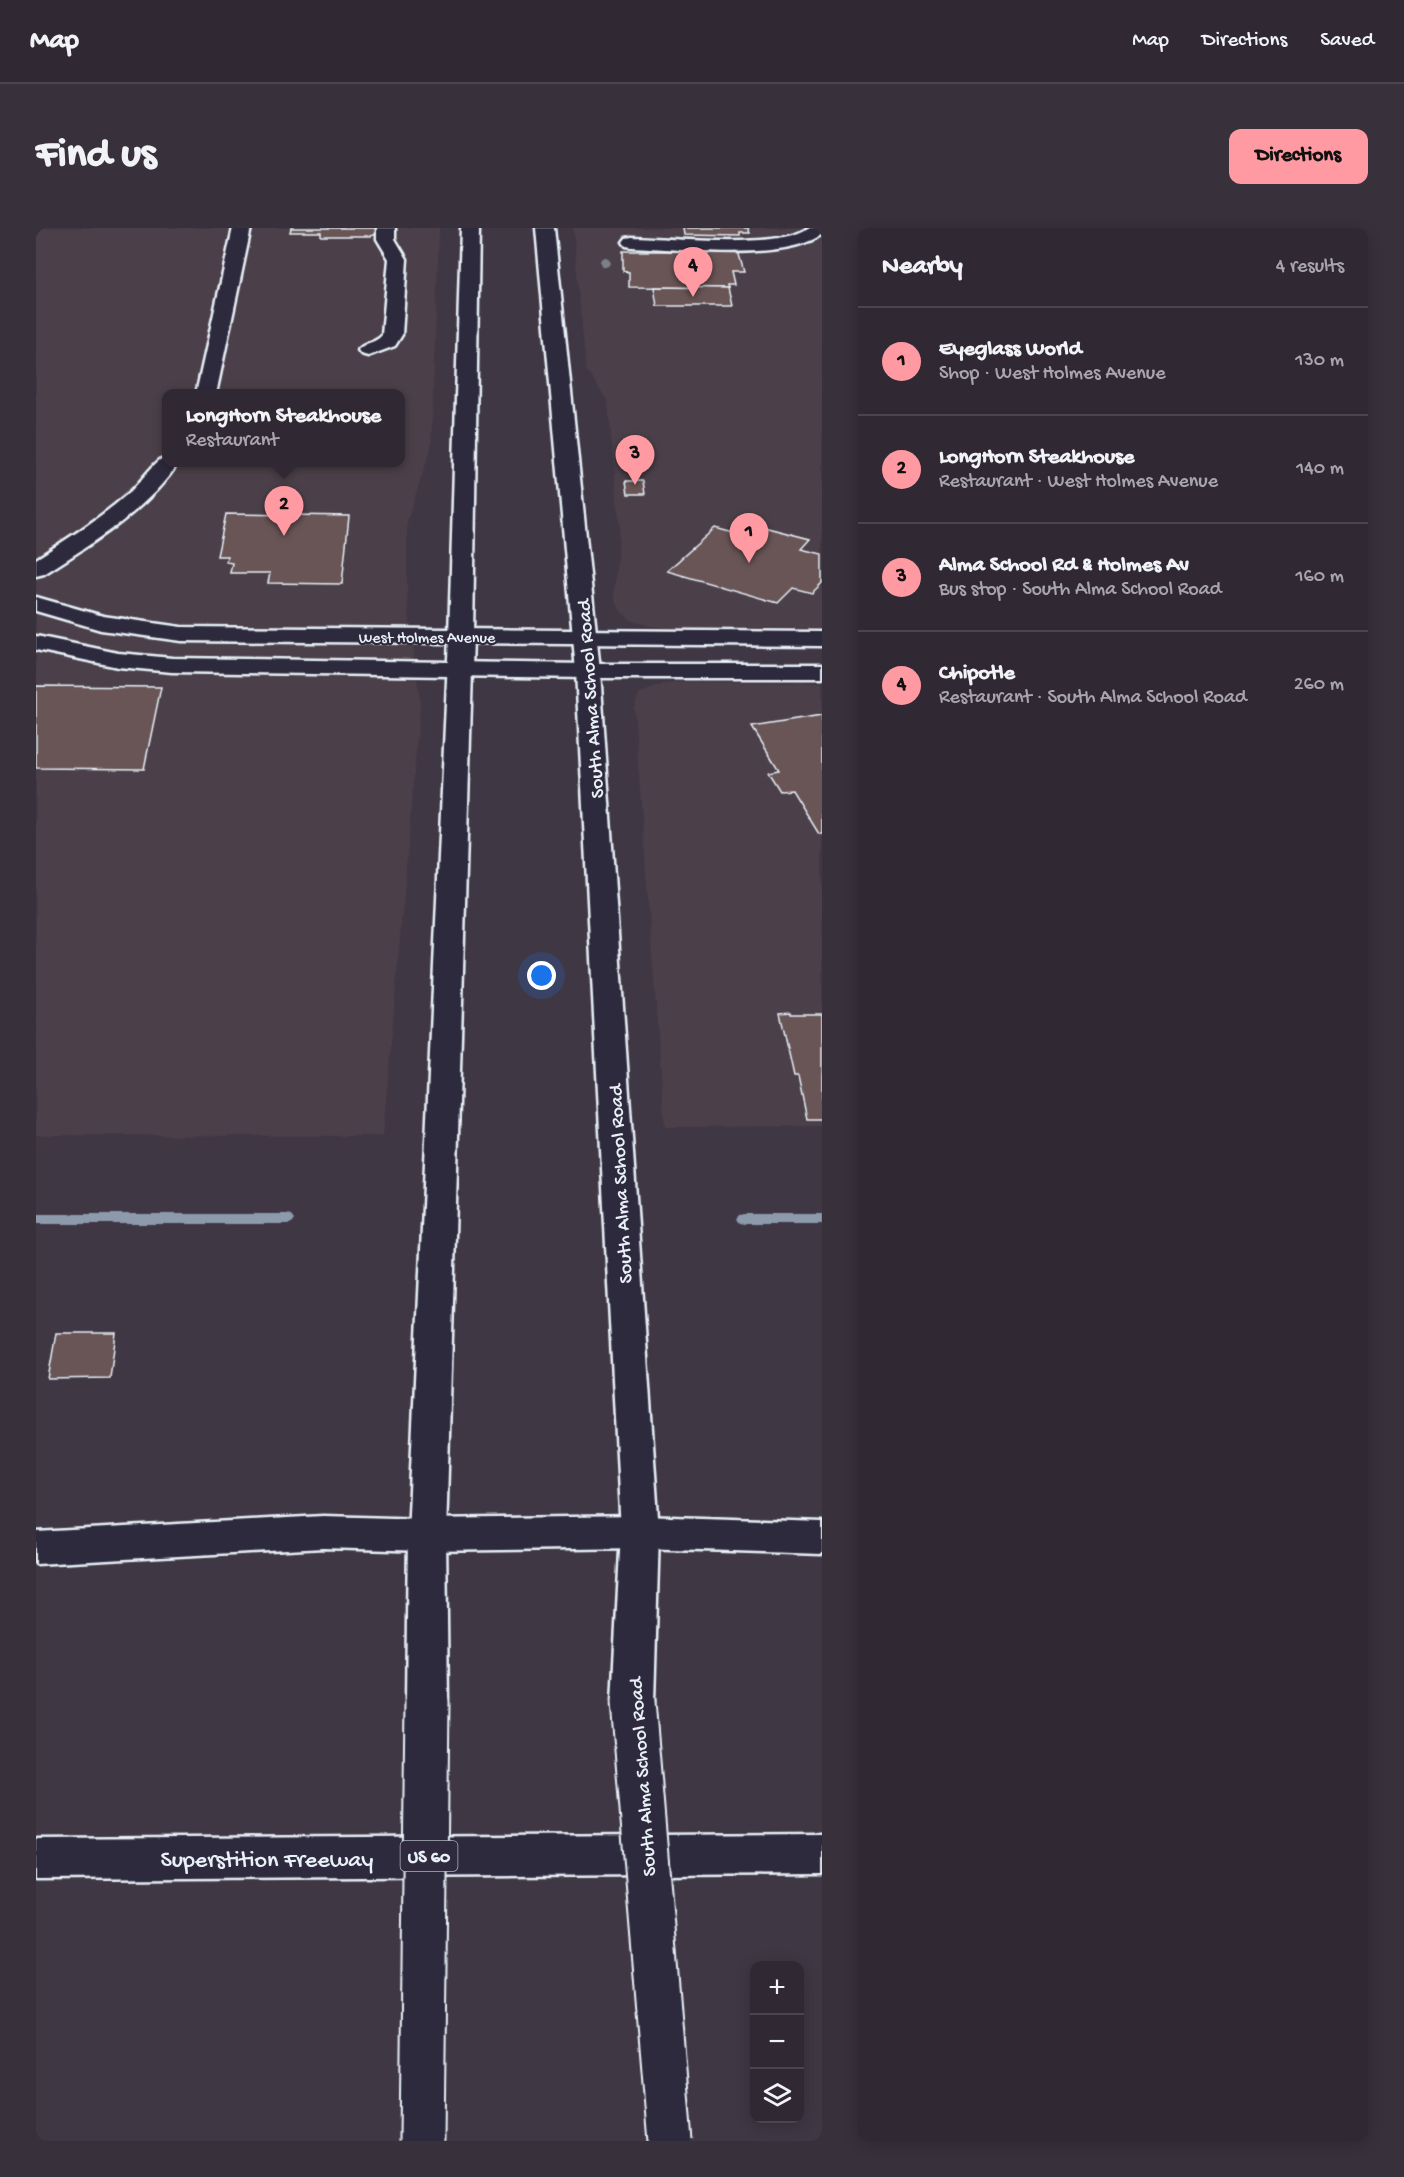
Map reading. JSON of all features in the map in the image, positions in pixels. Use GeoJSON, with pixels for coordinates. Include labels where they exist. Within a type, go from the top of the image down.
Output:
{"type":"FeatureCollection","features":[{"type":"Feature","properties":{"kind":"main road"},"geometry":{"type":"LineString","coordinates":[[207,389],[242,228]]}},
{"type":"Feature","properties":{"kind":"main road"},"geometry":{"type":"LineString","coordinates":[[368,350],[388,342],[392,334],[398,259],[386,239],[386,228]]}},
{"type":"Feature","properties":{"kind":"main road"},"geometry":{"type":"LineString","coordinates":[[422,2141],[428,1535],[461,653],[470,228]]}},
{"type":"Feature","properties":{"kind":"main road","name":"South Alma School Road"},"geometry":{"type":"LineString","coordinates":[[545,228],[586,637],[640,1532],[633,1702],[670,2141]]}},
{"type":"Feature","properties":{"kind":"main road"},"geometry":{"type":"LineString","coordinates":[[632,242],[785,236],[816,233],[819,228]]}},
{"type":"Feature","properties":{"kind":"main road"},"geometry":{"type":"LineString","coordinates":[[36,569],[73,546],[141,496],[165,467]]}},
{"type":"Feature","properties":{"kind":"main road","name":"West Holmes Avenue"},"geometry":{"type":"LineString","coordinates":[[36,604],[101,623],[181,634],[461,653],[588,671],[822,671]]}},
{"type":"Feature","properties":{"kind":"main road","name":"West Holmes Avenue"},"geometry":{"type":"LineString","coordinates":[[36,643],[118,660],[172,665],[461,653],[586,637],[822,639]]}},
{"type":"Feature","properties":{"kind":"main road"},"geometry":{"type":"LineString","coordinates":[[36,1548],[323,1532],[428,1535],[640,1532],[822,1538]]}},
{"type":"Feature","properties":{"kind":"main road","name":"Superstition Freeway"},"geometry":{"type":"LineString","coordinates":[[36,1859],[822,1854]]}},
{"type":"Feature","properties":{"kind":"shaded area"},"geometry":{"type":"Polygon","coordinates":[[[36,228],[439,228],[431,448],[407,521],[407,598],[420,703],[383,1136],[36,1135],[36,228]]]}},
{"type":"Feature","properties":{"kind":"shaded area"},"geometry":{"type":"Polygon","coordinates":[[[573,228],[822,228],[822,628],[673,628],[650,626],[631,620],[621,611],[615,600],[614,590],[620,527],[608,402],[586,369],[573,228]]]}},
{"type":"Feature","properties":{"kind":"shaded area"},"geometry":{"type":"Polygon","coordinates":[[[685,682],[822,683],[822,1126],[665,1127],[634,707],[639,694],[664,684],[685,682]]]}},
{"type":"Feature","properties":{"kind":"building"},"geometry":{"type":"Polygon","coordinates":[[[291,228],[378,228],[378,234],[321,236],[321,232],[290,232],[291,228]]]}},
{"type":"Feature","properties":{"kind":"building"},"geometry":{"type":"Polygon","coordinates":[[[683,228],[748,228],[750,233],[740,233],[740,236],[684,235],[683,228]]]}},
{"type":"Feature","properties":{"kind":"building"},"geometry":{"type":"Polygon","coordinates":[[[623,251],[738,251],[744,272],[731,272],[734,285],[727,285],[728,288],[629,287],[629,272],[623,271],[623,251]]]}},
{"type":"Feature","properties":{"kind":"building"},"geometry":{"type":"Polygon","coordinates":[[[654,287],[728,288],[732,306],[657,306],[654,287]]]}},
{"type":"Feature","properties":{"kind":"building"},"geometry":{"type":"Polygon","coordinates":[[[626,481],[643,481],[645,494],[628,494],[626,481]]]}},
{"type":"Feature","properties":{"kind":"building"},"geometry":{"type":"Polygon","coordinates":[[[226,514],[349,516],[342,584],[268,583],[270,573],[230,573],[232,563],[226,562],[227,556],[217,556],[226,514]]]}},
{"type":"Feature","properties":{"kind":"building"},"geometry":{"type":"Polygon","coordinates":[[[756,525],[810,539],[801,549],[822,554],[822,583],[812,593],[793,588],[778,603],[667,571],[715,528],[745,536],[756,525]]]}},
{"type":"Feature","properties":{"kind":"building"},"geometry":{"type":"Polygon","coordinates":[[[36,686],[161,687],[144,769],[36,768],[36,686]]]}},
{"type":"Feature","properties":{"kind":"building"},"geometry":{"type":"Polygon","coordinates":[[[822,716],[822,834],[819,834],[792,790],[780,791],[768,772],[779,770],[752,727],[822,716]]]}},
{"type":"Feature","properties":{"kind":"building"},"geometry":{"type":"Polygon","coordinates":[[[791,1012],[791,1014],[822,1014],[822,1119],[807,1119],[798,1076],[794,1076],[780,1013],[791,1012]]]}},
{"type":"Feature","properties":{"kind":"building"},"geometry":{"type":"Polygon","coordinates":[[[56,1333],[116,1333],[110,1378],[48,1379],[56,1333]]]}},
{"type":"Feature","properties":{"kind":"waterway"},"geometry":{"type":"LineString","coordinates":[[36,1219],[287,1219]]}},
{"type":"Feature","properties":{"kind":"waterway"},"geometry":{"type":"LineString","coordinates":[[745,1219],[822,1219]]}},
{"type":"Feature","properties":{"kind":"place","name":"Chipotle"},"geometry":{"type":"Point","coordinates":[693,297]}},
{"type":"Feature","properties":{"kind":"place","name":"Alma School Rd & Holmes Av"},"geometry":{"type":"Point","coordinates":[635,485]}},
{"type":"Feature","properties":{"kind":"place","name":"LongHorn Steakhouse"},"geometry":{"type":"Point","coordinates":[284,536]}},
{"type":"Feature","properties":{"kind":"place","name":"Eyeglass World"},"geometry":{"type":"Point","coordinates":[749,563]}}]}
